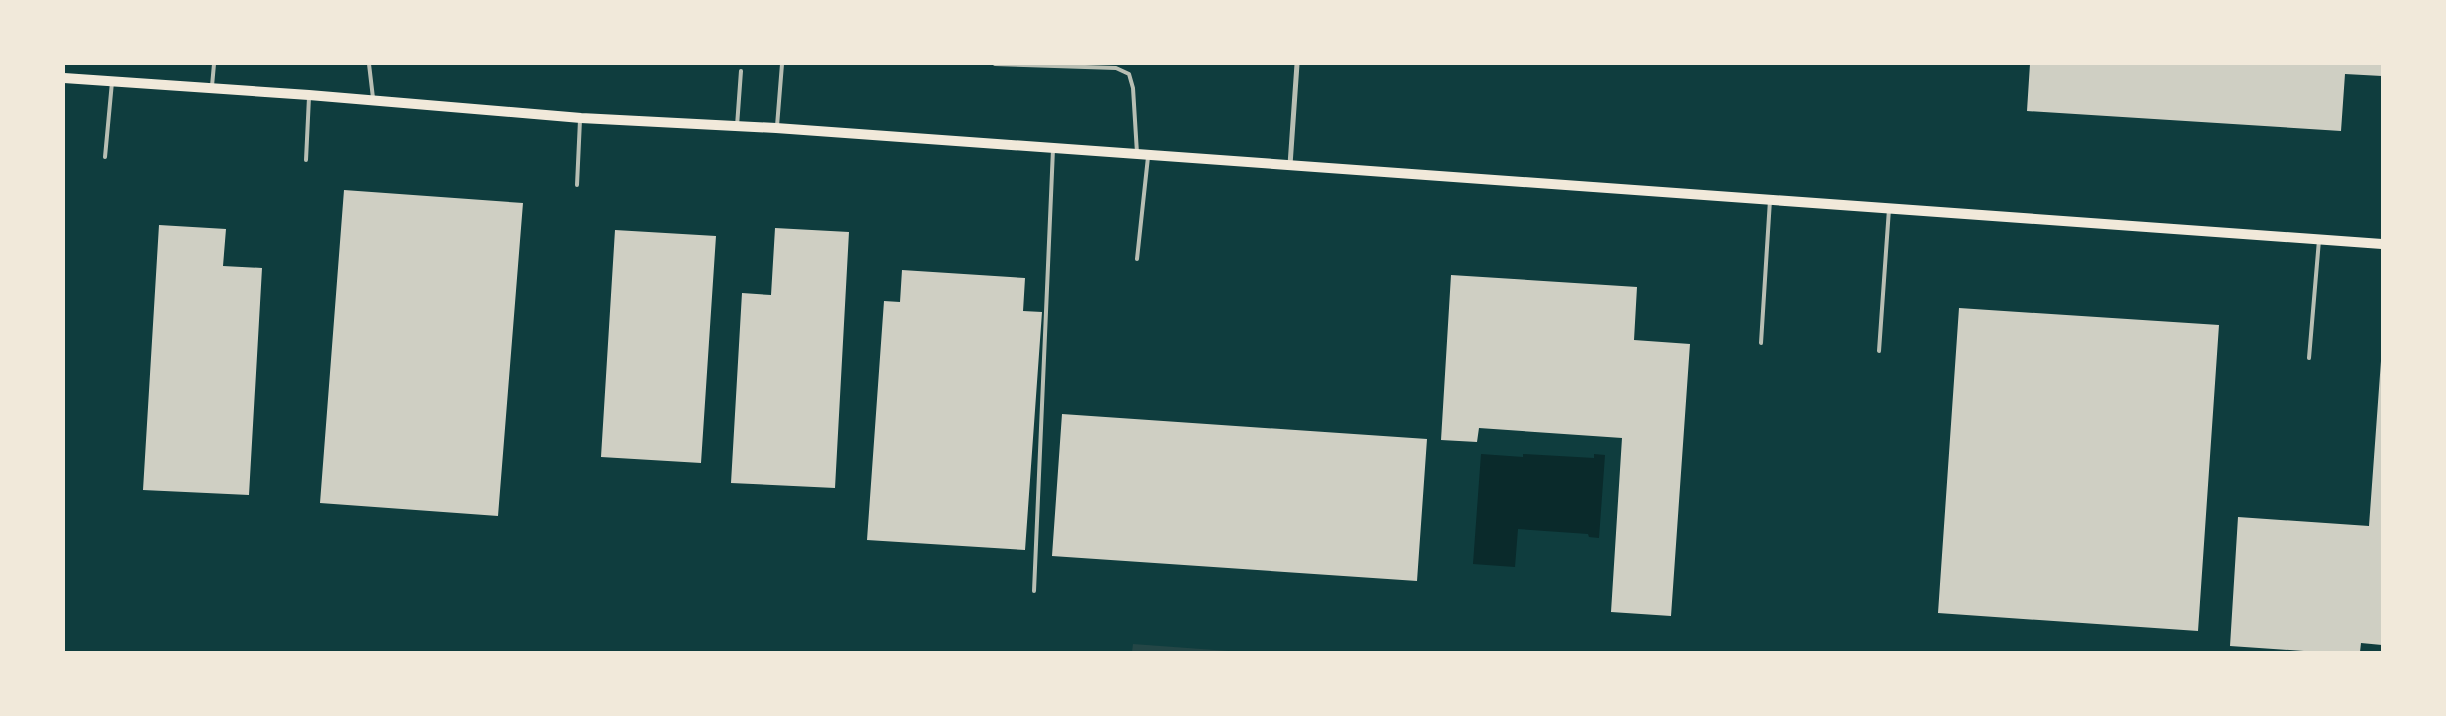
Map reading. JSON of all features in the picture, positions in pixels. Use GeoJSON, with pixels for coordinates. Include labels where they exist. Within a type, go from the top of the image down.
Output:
{"type":"FeatureCollection","features":[{"type":"Feature","properties":{"kind":"main road"},"geometry":{"type":"LineString","coordinates":[[64,78],[309,95],[581,118],[776,128],[2382,244]]}},
{"type":"Feature","properties":{"kind":"street"},"geometry":{"type":"LineString","coordinates":[[1290,165],[1297,64]]}},
{"type":"Feature","properties":{"kind":"lane"},"geometry":{"type":"LineString","coordinates":[[212,88],[214,64]]}},
{"type":"Feature","properties":{"kind":"lane"},"geometry":{"type":"LineString","coordinates":[[369,64],[373,100]]}},
{"type":"Feature","properties":{"kind":"lane"},"geometry":{"type":"LineString","coordinates":[[776,128],[782,64]]}},
{"type":"Feature","properties":{"kind":"lane"},"geometry":{"type":"LineString","coordinates":[[995,64],[1116,68],[1128,74],[1133,88],[1143,156],[1136,259]]}},
{"type":"Feature","properties":{"kind":"lane"},"geometry":{"type":"LineString","coordinates":[[737,126],[741,71]]}},
{"type":"Feature","properties":{"kind":"lane"},"geometry":{"type":"LineString","coordinates":[[105,157],[112,81]]}},
{"type":"Feature","properties":{"kind":"lane"},"geometry":{"type":"LineString","coordinates":[[306,160],[309,95]]}},
{"type":"Feature","properties":{"kind":"lane"},"geometry":{"type":"LineString","coordinates":[[577,185],[581,118]]}},
{"type":"Feature","properties":{"kind":"lane"},"geometry":{"type":"LineString","coordinates":[[1034,591],[1053,149]]}},
{"type":"Feature","properties":{"kind":"lane"},"geometry":{"type":"LineString","coordinates":[[1761,343],[1770,200]]}},
{"type":"Feature","properties":{"kind":"lane"},"geometry":{"type":"LineString","coordinates":[[1879,351],[1890,209]]}},
{"type":"Feature","properties":{"kind":"lane"},"geometry":{"type":"LineString","coordinates":[[2309,358],[2319,240]]}},
{"type":"Feature","properties":{"kind":"shaded area"},"geometry":{"type":"Polygon","coordinates":[[[1481,454],[1523,457],[1523,454],[1594,458],[1594,454],[1605,455],[1599,538],[1589,537],[1588,534],[1518,529],[1515,567],[1473,564],[1481,454]]]}},
{"type":"Feature","properties":{"kind":"shaded area"},"geometry":{"type":"Polygon","coordinates":[[[1133,644],[1242,652],[1132,652],[1133,644]]]}},
{"type":"Feature","properties":{"kind":"building"},"geometry":{"type":"Polygon","coordinates":[[[2030,64],[2382,64],[2382,76],[2345,74],[2341,131],[2027,111],[2030,64]]]}},
{"type":"Feature","properties":{"kind":"building"},"geometry":{"type":"Polygon","coordinates":[[[344,190],[523,203],[498,516],[320,503],[344,190]]]}},
{"type":"Feature","properties":{"kind":"building"},"geometry":{"type":"Polygon","coordinates":[[[159,225],[226,229],[223,266],[262,268],[249,495],[143,490],[159,225]]]}},
{"type":"Feature","properties":{"kind":"building"},"geometry":{"type":"Polygon","coordinates":[[[775,228],[849,232],[835,488],[731,483],[742,293],[771,295],[775,228]]]}},
{"type":"Feature","properties":{"kind":"building"},"geometry":{"type":"Polygon","coordinates":[[[615,230],[716,236],[701,463],[601,457],[615,230]]]}},
{"type":"Feature","properties":{"kind":"building"},"geometry":{"type":"Polygon","coordinates":[[[902,270],[1025,278],[1023,311],[1042,312],[1025,550],[867,540],[884,301],[900,302],[902,270]]]}},
{"type":"Feature","properties":{"kind":"building"},"geometry":{"type":"Polygon","coordinates":[[[1451,275],[1637,287],[1634,340],[1690,344],[1671,616],[1611,612],[1622,438],[1479,428],[1477,442],[1441,440],[1451,275]]]}},
{"type":"Feature","properties":{"kind":"building"},"geometry":{"type":"Polygon","coordinates":[[[1959,308],[2219,325],[2198,631],[1938,613],[1959,308]]]}},
{"type":"Feature","properties":{"kind":"building"},"geometry":{"type":"Polygon","coordinates":[[[2381,361],[2382,645],[2361,643],[2360,652],[2318,652],[2230,646],[2238,517],[2369,526],[2381,361]]]}},
{"type":"Feature","properties":{"kind":"building"},"geometry":{"type":"Polygon","coordinates":[[[1062,414],[1427,439],[1417,581],[1052,556],[1062,414]]]}}]}
